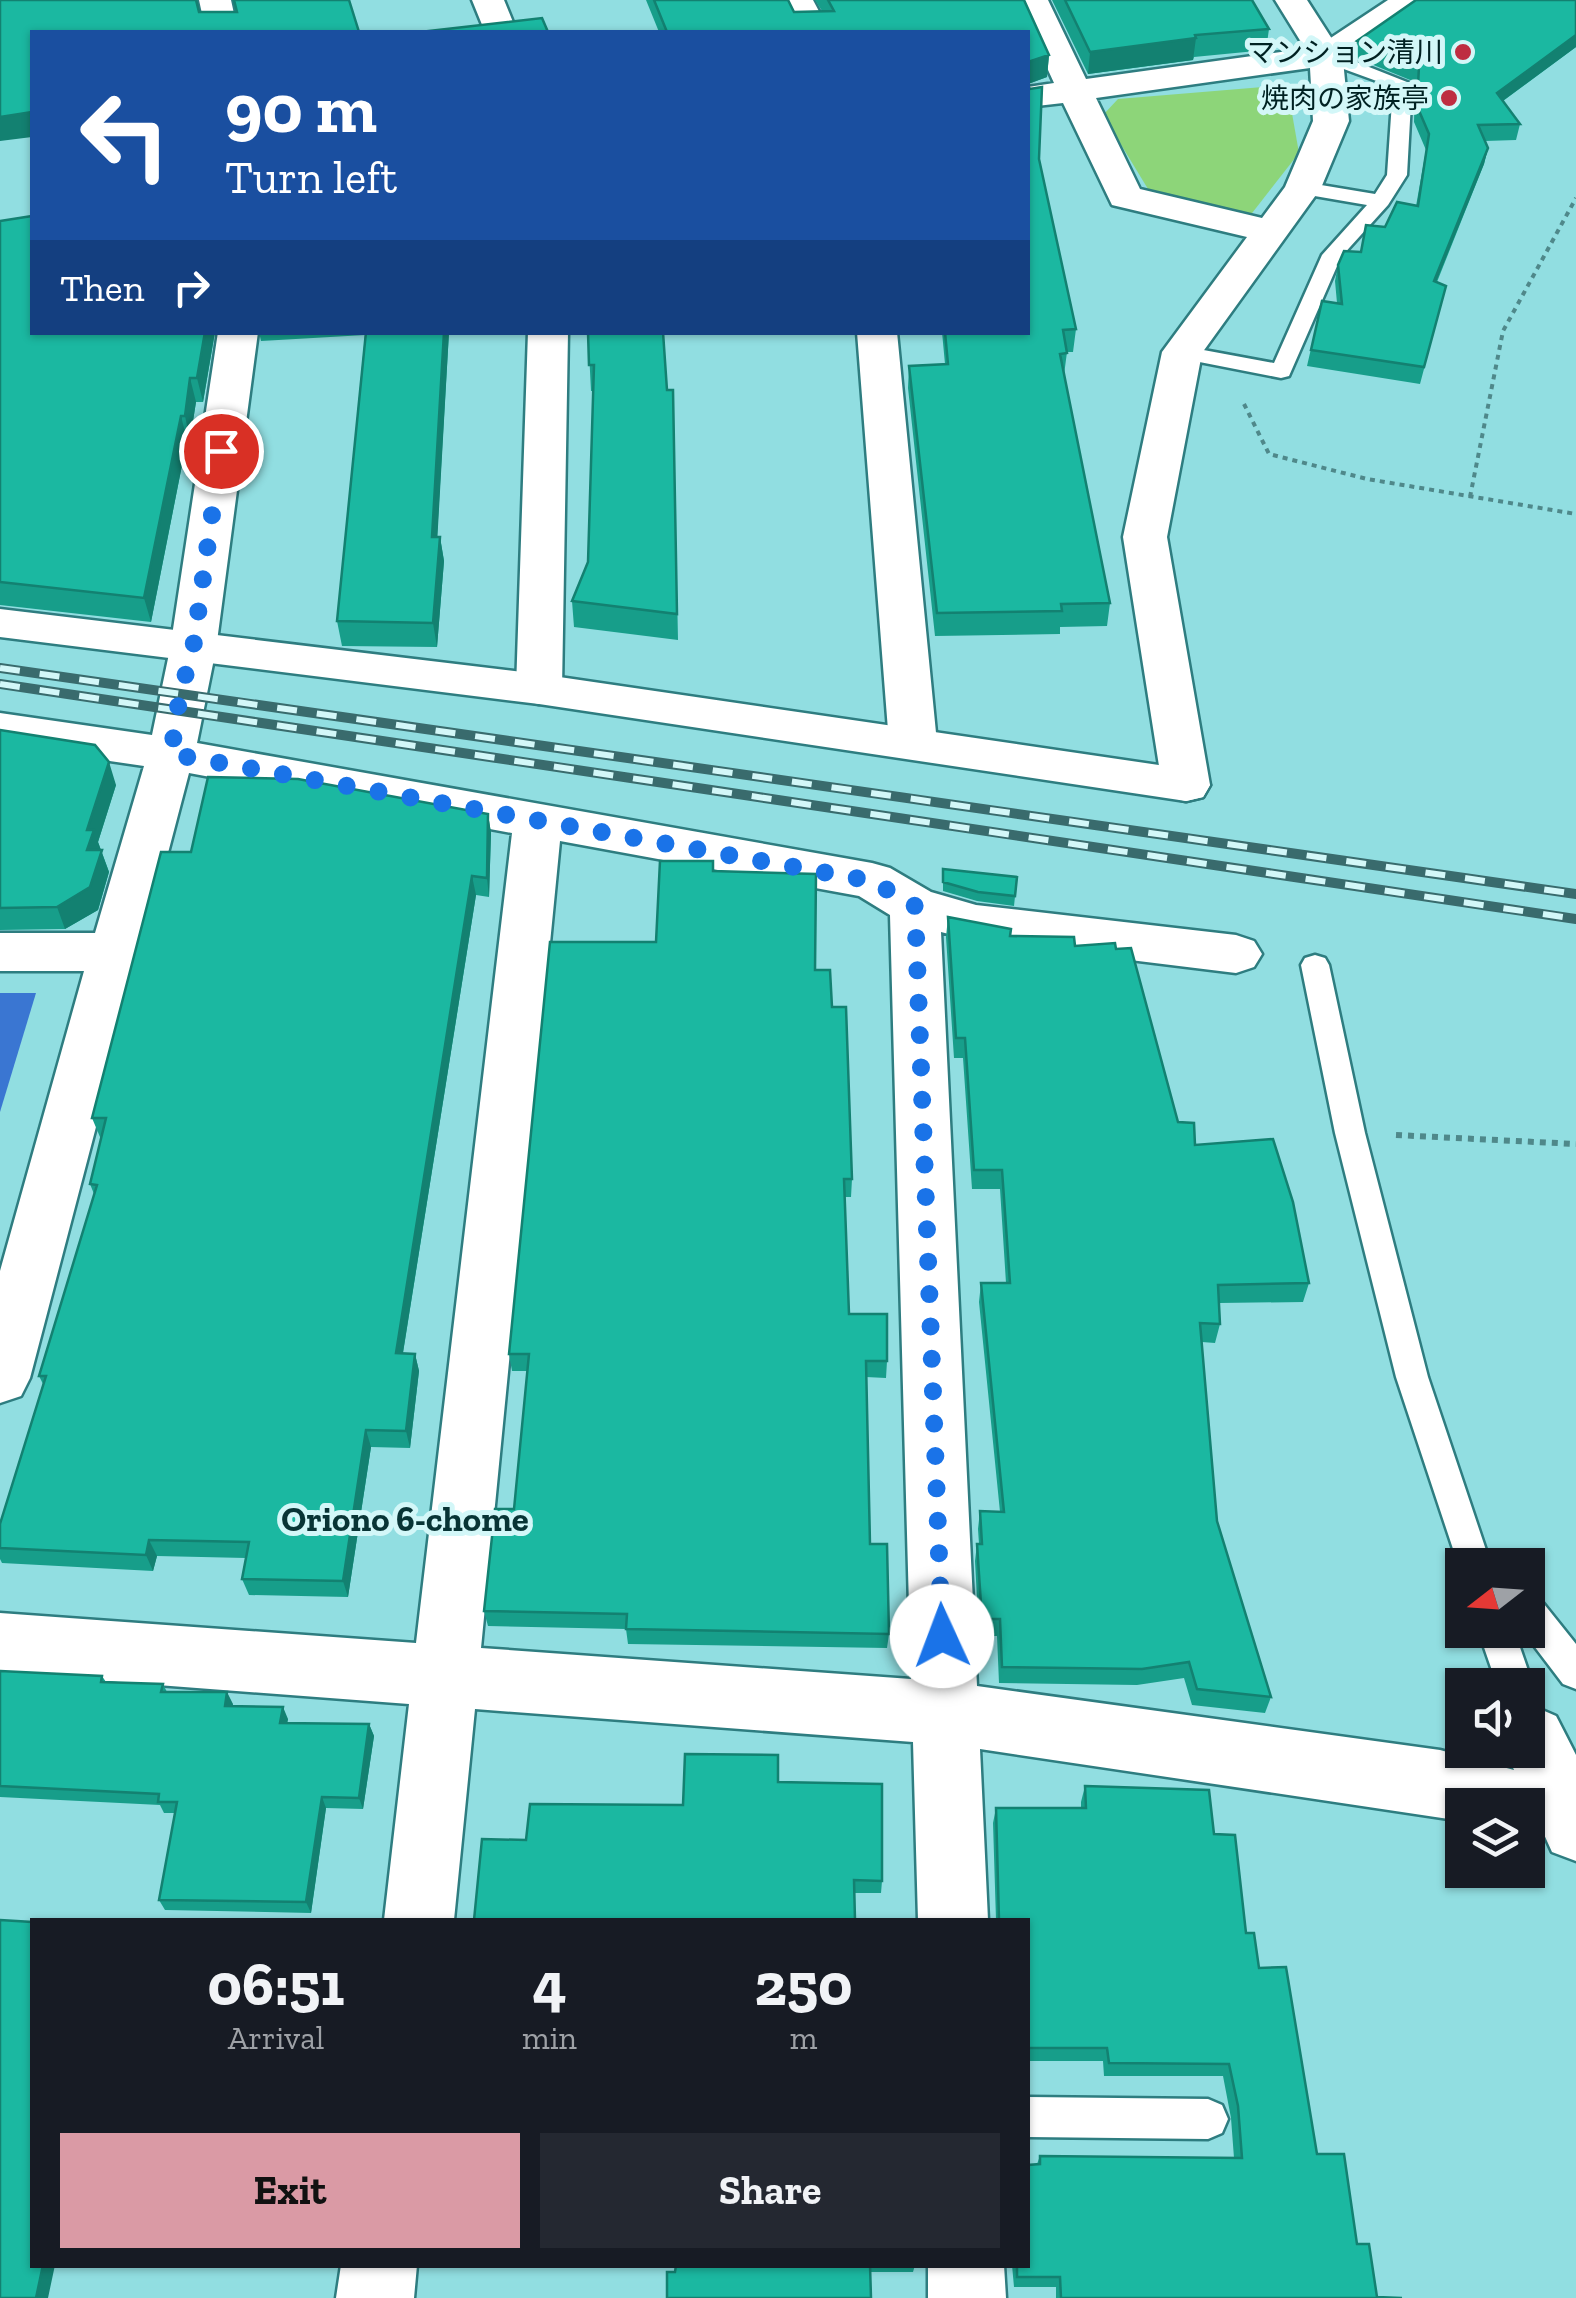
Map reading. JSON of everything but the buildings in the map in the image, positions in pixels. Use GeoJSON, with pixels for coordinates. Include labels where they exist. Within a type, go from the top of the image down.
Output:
{"type":"FeatureCollection","features":[{"type":"Feature","properties":{"kind":"street"},"geometry":{"type":"LineString","coordinates":[[215,0],[222,30]]}},
{"type":"Feature","properties":{"kind":"street"},"geometry":{"type":"LineString","coordinates":[[488,0],[500,30]]}},
{"type":"Feature","properties":{"kind":"street"},"geometry":{"type":"LineString","coordinates":[[797,0],[812,30]]}},
{"type":"Feature","properties":{"kind":"street"},"geometry":{"type":"LineString","coordinates":[[1032,0],[1125,197],[1272,232]]}},
{"type":"Feature","properties":{"kind":"street"},"geometry":{"type":"LineString","coordinates":[[0,623],[539,690],[1186,786],[1144,537],[1182,352],[1303,188],[1331,120],[1326,56],[1291,0]]}},
{"type":"Feature","properties":{"kind":"street"},"geometry":{"type":"LineString","coordinates":[[1030,97],[1326,56],[1410,0]]}},
{"type":"Feature","properties":{"kind":"street"},"geometry":{"type":"LineString","coordinates":[[0,1378],[113,952],[171,754],[180,694],[193,649],[238,335]]}},
{"type":"Feature","properties":{"kind":"street"},"geometry":{"type":"LineString","coordinates":[[539,690],[548,335]]}},
{"type":"Feature","properties":{"kind":"street"},"geometry":{"type":"LineString","coordinates":[[876,335],[913,743]]}},
{"type":"Feature","properties":{"kind":"street"},"geometry":{"type":"LineString","coordinates":[[0,729],[171,754],[872,881],[915,906],[976,924],[1236,954]]}},
{"type":"Feature","properties":{"kind":"street"},"geometry":{"type":"LineString","coordinates":[[418,1918],[537,823]]}},
{"type":"Feature","properties":{"kind":"street"},"geometry":{"type":"LineString","coordinates":[[915,906],[953,1918]]}},
{"type":"Feature","properties":{"kind":"street"},"geometry":{"type":"LineString","coordinates":[[0,952],[113,952]]}},
{"type":"Feature","properties":{"kind":"street"},"geometry":{"type":"LineString","coordinates":[[0,1644],[945,1713],[1440,1782],[1549,1814],[1538,1768]]}},
{"type":"Feature","properties":{"kind":"street"},"geometry":{"type":"LineString","coordinates":[[375,2298],[379,2268]]}},
{"type":"Feature","properties":{"kind":"street"},"geometry":{"type":"LineString","coordinates":[[966,2268],[967,2298]]}},
{"type":"Feature","properties":{"kind":"lane"},"geometry":{"type":"LineString","coordinates":[[1182,352],[1280,372],[1332,255],[1381,201],[1397,175],[1403,84],[1326,56]]}},
{"type":"Feature","properties":{"kind":"lane"},"geometry":{"type":"LineString","coordinates":[[1303,188],[1381,201]]}},
{"type":"Feature","properties":{"kind":"lane"},"geometry":{"type":"LineString","coordinates":[[1315,965],[1350,1133],[1412,1377],[1469,1548]]}},
{"type":"Feature","properties":{"kind":"lane"},"geometry":{"type":"LineString","coordinates":[[1462,1527],[1479,1548]]}},
{"type":"Feature","properties":{"kind":"lane"},"geometry":{"type":"LineString","coordinates":[[1545,1632],[1576,1672]]}},
{"type":"Feature","properties":{"kind":"lane"},"geometry":{"type":"LineString","coordinates":[[1030,2118],[1208,2120]]}},
{"type":"Feature","properties":{"kind":"path"},"geometry":{"type":"LineString","coordinates":[[1470,497],[1504,331],[1576,198]]}},
{"type":"Feature","properties":{"kind":"path"},"geometry":{"type":"LineString","coordinates":[[1269,454],[1367,479],[1576,514]]}},
{"type":"Feature","properties":{"kind":"path"},"geometry":{"type":"LineString","coordinates":[[1450,1138],[1576,1144]]}},
{"type":"Feature","properties":{"kind":"green space"},"geometry":{"type":"Polygon","coordinates":[[[1287,85],[1299,153],[1249,217],[1148,189],[1103,115],[1118,99],[1287,85]]]}},
{"type":"Feature","properties":{"kind":"water"},"geometry":{"type":"Polygon","coordinates":[[[0,993],[36,993],[0,1112],[0,993]]]}},
{"type":"Feature","properties":{"kind":"railway"},"geometry":{"type":"LineString","coordinates":[[0,668],[1576,894]]}},
{"type":"Feature","properties":{"kind":"railway"},"geometry":{"type":"LineString","coordinates":[[0,684],[1576,919]]}},
{"type":"Feature","properties":{"kind":"place","name":"マンション清川"},"geometry":{"type":"Point","coordinates":[1463,52]}},
{"type":"Feature","properties":{"kind":"place","name":"焼肉の家族亭"},"geometry":{"type":"Point","coordinates":[1449,98]}},
{"type":"Feature","properties":{"kind":"district","name":"Oriono 6-chome"},"geometry":{"type":"Point","coordinates":[405,1519]}},
{"type":"Feature","properties":{"kind":"route"},"geometry":{"type":"LineString","coordinates":[[221,451],[193,649],[180,694],[171,754],[872,881],[915,906],[942,1636]]}}]}
